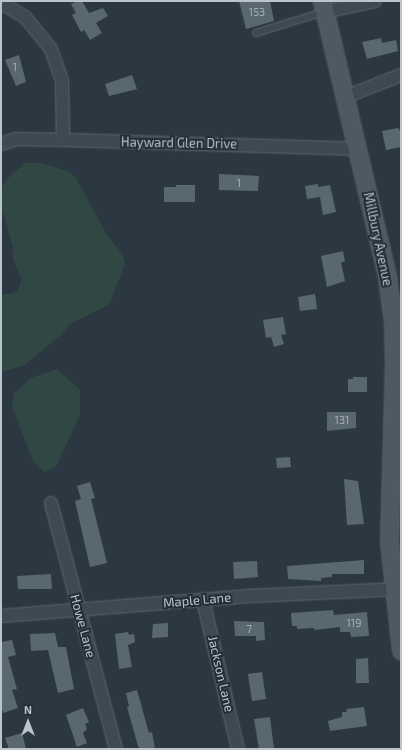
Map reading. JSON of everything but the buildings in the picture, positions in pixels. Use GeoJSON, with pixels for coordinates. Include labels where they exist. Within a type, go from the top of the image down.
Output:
{"type":"FeatureCollection","features":[{"type":"Feature","properties":{"kind":"main road","name":"Millbury Avenue"},"geometry":{"type":"LineString","coordinates":[[323,6],[387,277],[393,322],[396,463],[389,541],[397,589],[401,650]]}},
{"type":"Feature","properties":{"kind":"street"},"geometry":{"type":"LineString","coordinates":[[323,6],[375,1]]}},
{"type":"Feature","properties":{"kind":"street"},"geometry":{"type":"LineString","coordinates":[[1,3],[25,17],[51,49],[62,81],[63,140]]}},
{"type":"Feature","properties":{"kind":"street"},"geometry":{"type":"LineString","coordinates":[[345,97],[401,74]]}},
{"type":"Feature","properties":{"kind":"street","name":"Hayward Glen Drive"},"geometry":{"type":"LineString","coordinates":[[1,144],[16,139],[358,149]]}},
{"type":"Feature","properties":{"kind":"street","name":"Howe Lane"},"geometry":{"type":"LineString","coordinates":[[51,503],[116,749]]}},
{"type":"Feature","properties":{"kind":"street","name":"Maple Lane"},"geometry":{"type":"LineString","coordinates":[[1,616],[203,600],[397,589]]}},
{"type":"Feature","properties":{"kind":"street","name":"Jackson Lane"},"geometry":{"type":"LineString","coordinates":[[203,600],[238,749]]}},
{"type":"Feature","properties":{"kind":"lane"},"geometry":{"type":"LineString","coordinates":[[256,33],[323,6]]}},
{"type":"Feature","properties":{"kind":"green space"},"geometry":{"type":"Polygon","coordinates":[[[25,163],[42,163],[70,172],[76,178],[106,233],[123,255],[125,264],[109,305],[70,324],[60,336],[23,366],[1,372],[1,294],[12,294],[18,290],[21,279],[13,259],[13,247],[1,205],[1,189],[6,180],[25,163]]]}},
{"type":"Feature","properties":{"kind":"green space"},"geometry":{"type":"Polygon","coordinates":[[[57,369],[80,390],[80,415],[56,467],[44,472],[33,462],[12,406],[14,393],[31,378],[57,369]]]}}]}
